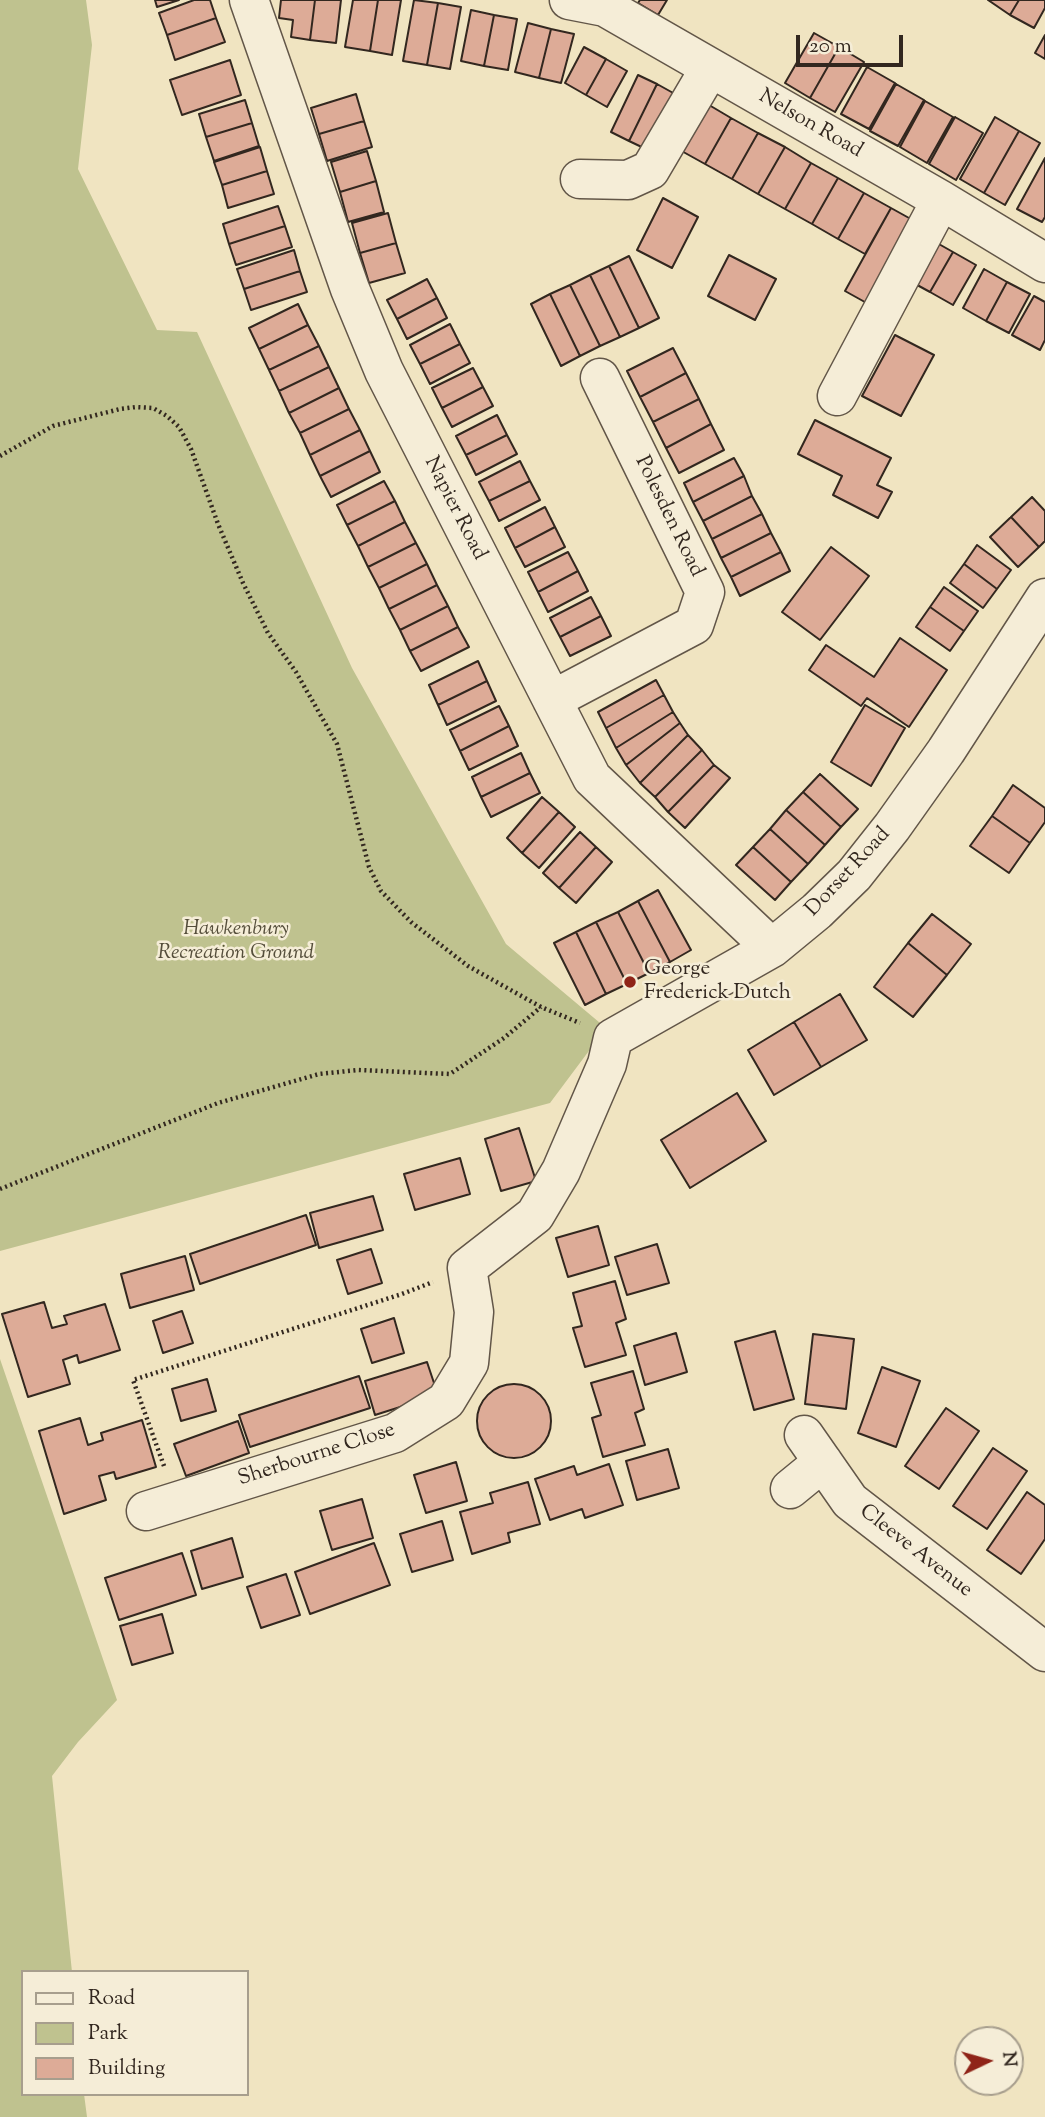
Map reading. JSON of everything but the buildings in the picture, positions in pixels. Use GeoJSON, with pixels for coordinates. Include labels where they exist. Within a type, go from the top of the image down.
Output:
{"type":"FeatureCollection","features":[{"type":"Feature","properties":{"kind":"street","name":"Napier Road"},"geometry":{"type":"LineString","coordinates":[[249,0],[350,289],[384,370],[592,778],[772,948]]}},
{"type":"Feature","properties":{"kind":"street","name":"Nelson Road"},"geometry":{"type":"LineString","coordinates":[[569,0],[605,7],[941,200],[1045,263]]}},
{"type":"Feature","properties":{"kind":"street"},"geometry":{"type":"LineString","coordinates":[[580,179],[628,180],[650,170],[709,68]]}},
{"type":"Feature","properties":{"kind":"street"},"geometry":{"type":"LineString","coordinates":[[837,396],[941,200]]}},
{"type":"Feature","properties":{"kind":"street","name":"Polesden Road"},"geometry":{"type":"LineString","coordinates":[[552,701],[694,625],[705,592],[600,378]]}},
{"type":"Feature","properties":{"kind":"street","name":"Dorset Road"},"geometry":{"type":"LineString","coordinates":[[613,1038],[772,948],[817,911],[853,875],[892,827],[946,751],[1045,598]]}},
{"type":"Feature","properties":{"kind":"street"},"geometry":{"type":"LineString","coordinates":[[467,1268],[535,1215],[561,1171],[607,1064],[613,1038]]}},
{"type":"Feature","properties":{"kind":"street","name":"Sherbourne Close"},"geometry":{"type":"LineString","coordinates":[[161,1506],[395,1433],[446,1401],[468,1363],[474,1312],[467,1268]]}},
{"type":"Feature","properties":{"kind":"street","name":"Cleeve Avenue"},"geometry":{"type":"LineString","coordinates":[[790,1489],[813,1449],[850,1502],[1045,1651]]}},
{"type":"Feature","properties":{"kind":"path"},"geometry":{"type":"LineString","coordinates":[[0,456],[53,426],[120,409],[153,408],[179,427],[191,449],[243,583],[268,633],[296,672],[337,744],[369,867],[381,891],[411,922],[468,966],[541,1007],[613,1038]]}},
{"type":"Feature","properties":{"kind":"path"},"geometry":{"type":"LineString","coordinates":[[0,1189],[218,1103],[318,1074],[358,1070],[450,1074],[505,1038],[541,1007]]}},
{"type":"Feature","properties":{"kind":"path"},"geometry":{"type":"LineString","coordinates":[[161,1506],[133,1380],[402,1294],[467,1268]]}},
{"type":"Feature","properties":{"kind":"green space","name":"Hawkenbury Recreation Ground"},"geometry":{"type":"Polygon","coordinates":[[[0,0],[86,0],[92,45],[78,169],[157,330],[197,332],[352,668],[506,944],[606,1028],[550,1103],[0,1251],[0,0]]]}},
{"type":"Feature","properties":{"kind":"green space"},"geometry":{"type":"Polygon","coordinates":[[[0,1359],[117,1700],[78,1742],[52,1776],[72,1970],[21,1970],[21,2096],[84,2096],[87,2117],[0,2117],[0,1359]]]}},
{"type":"Feature","properties":{"kind":"place","name":"George Frederick Dutch"},"geometry":{"type":"Point","coordinates":[630,982]}}]}
